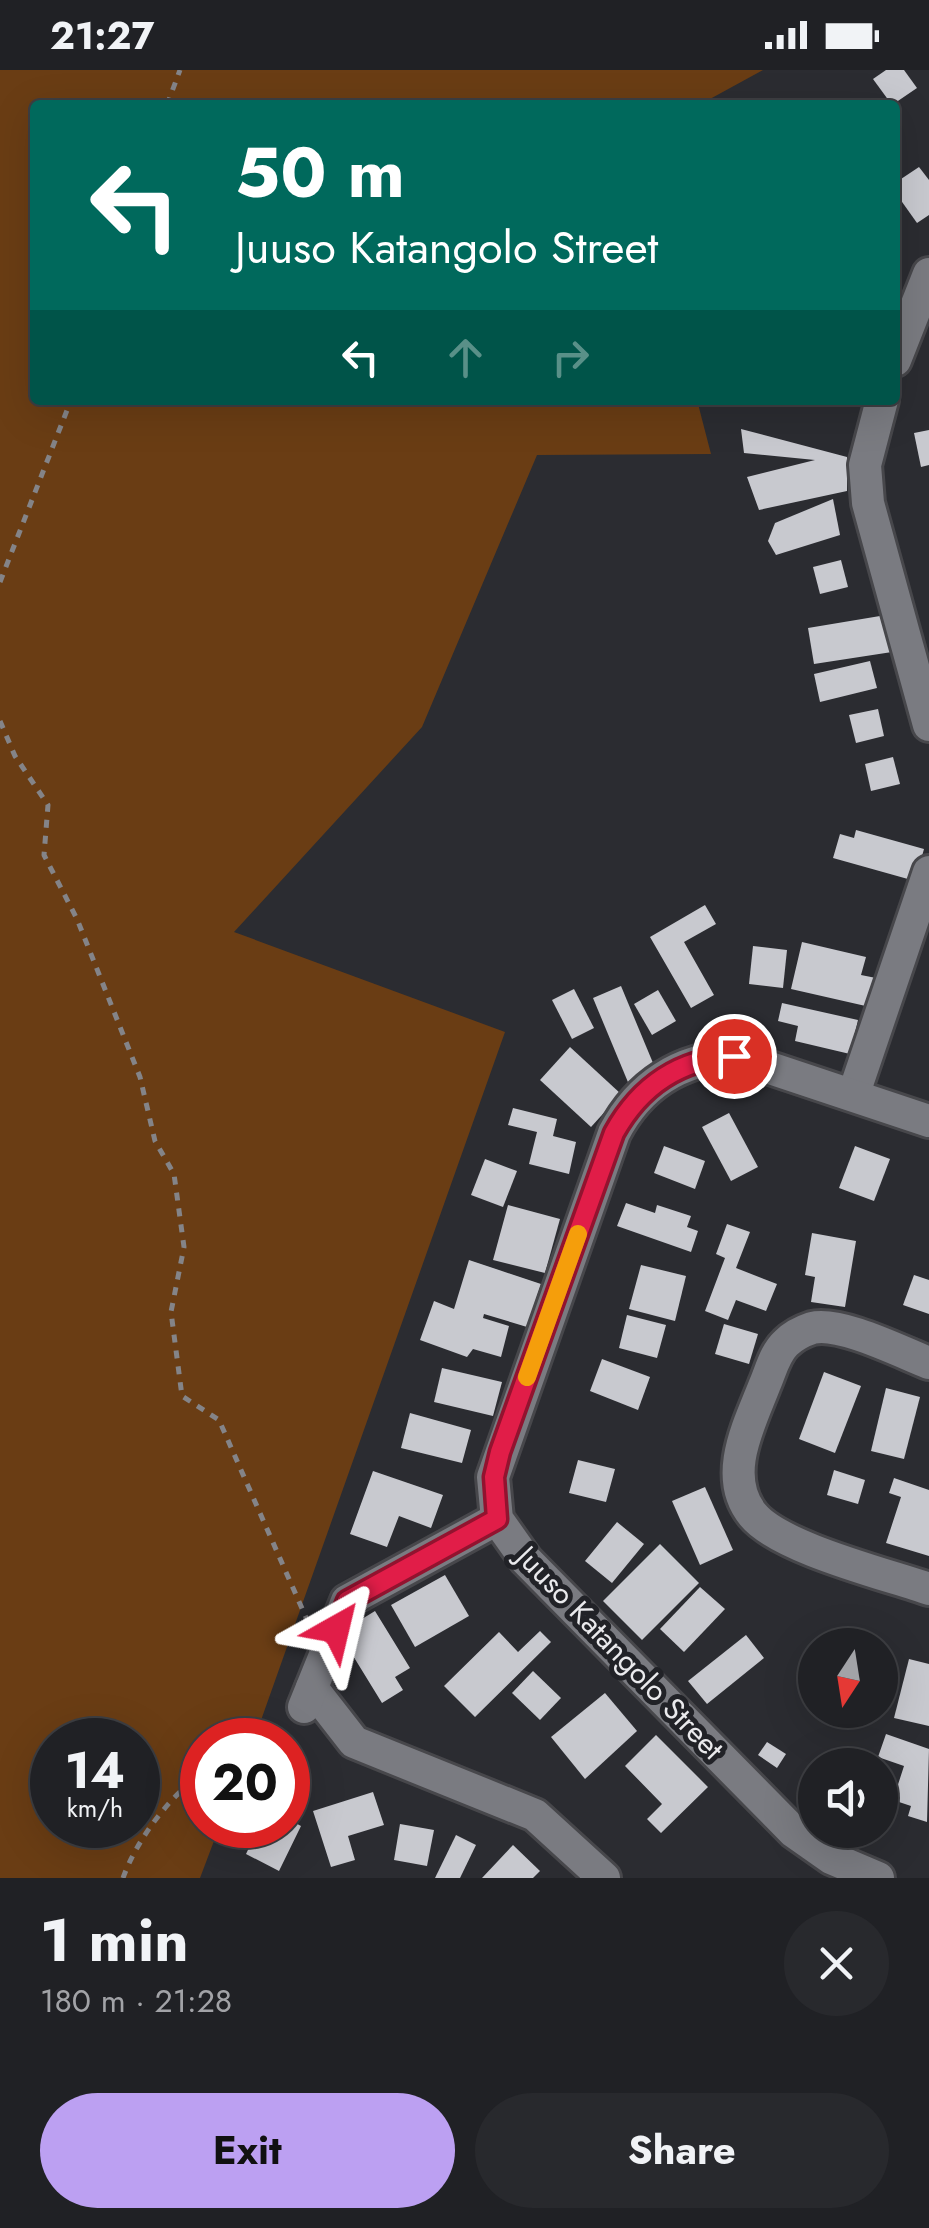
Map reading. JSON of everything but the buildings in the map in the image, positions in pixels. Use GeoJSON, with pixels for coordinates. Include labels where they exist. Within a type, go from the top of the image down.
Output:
{"type":"FeatureCollection","features":[{"type":"Feature","properties":{"kind":"street"},"geometry":{"type":"LineString","coordinates":[[900,344],[929,274]]}},
{"type":"Feature","properties":{"kind":"street"},"geometry":{"type":"LineString","coordinates":[[881,405],[865,466],[868,503],[929,725]]}},
{"type":"Feature","properties":{"kind":"street"},"geometry":{"type":"LineString","coordinates":[[854,1094],[929,872]]}},
{"type":"Feature","properties":{"kind":"street","name":"Juuso Katangolo Street"},"geometry":{"type":"LineString","coordinates":[[878,1878],[831,1858],[794,1832],[526,1560],[497,1519],[494,1477],[614,1133],[635,1098],[676,1070],[708,1057],[734,1056],[929,1121]]}},
{"type":"Feature","properties":{"kind":"street"},"geometry":{"type":"LineString","coordinates":[[929,1363],[830,1326],[797,1334],[778,1351],[740,1446],[739,1467],[742,1494],[753,1515],[775,1532],[808,1548],[929,1589]]}},
{"type":"Feature","properties":{"kind":"street"},"geometry":{"type":"LineString","coordinates":[[497,1519],[347,1601],[308,1697],[354,1742],[536,1815],[604,1878]]}},
{"type":"Feature","properties":{"kind":"path"},"geometry":{"type":"LineString","coordinates":[[170,100],[180,70]]}},
{"type":"Feature","properties":{"kind":"path"},"geometry":{"type":"LineString","coordinates":[[0,582],[69,405]]}},
{"type":"Feature","properties":{"kind":"path"},"geometry":{"type":"LineString","coordinates":[[0,721],[15,756],[48,804],[44,855],[77,919],[140,1076],[155,1141],[174,1174],[184,1248],[171,1312],[182,1396],[218,1420],[324,1657]]}},
{"type":"Feature","properties":{"kind":"path"},"geometry":{"type":"LineString","coordinates":[[123,1878],[129,1863],[180,1790]]}},
{"type":"Feature","properties":{"kind":"shaded area"},"geometry":{"type":"Polygon","coordinates":[[[0,70],[763,70],[708,100],[30,100],[30,405],[698,405],[711,454],[537,455],[422,727],[234,932],[505,1032],[262,1718],[180,1718],[180,1848],[211,1848],[200,1878],[0,1878],[0,70]]]}},
{"type":"Feature","properties":{"kind":"slow traffic"},"geometry":{"type":"LineString","coordinates":[[527,1377],[578,1234]]}},
{"type":"Feature","properties":{"kind":"route"},"geometry":{"type":"LineString","coordinates":[[336,1629],[347,1601],[497,1519],[493,1496],[500,1452],[614,1133],[635,1098],[653,1083],[708,1057],[734,1056]]}}]}
